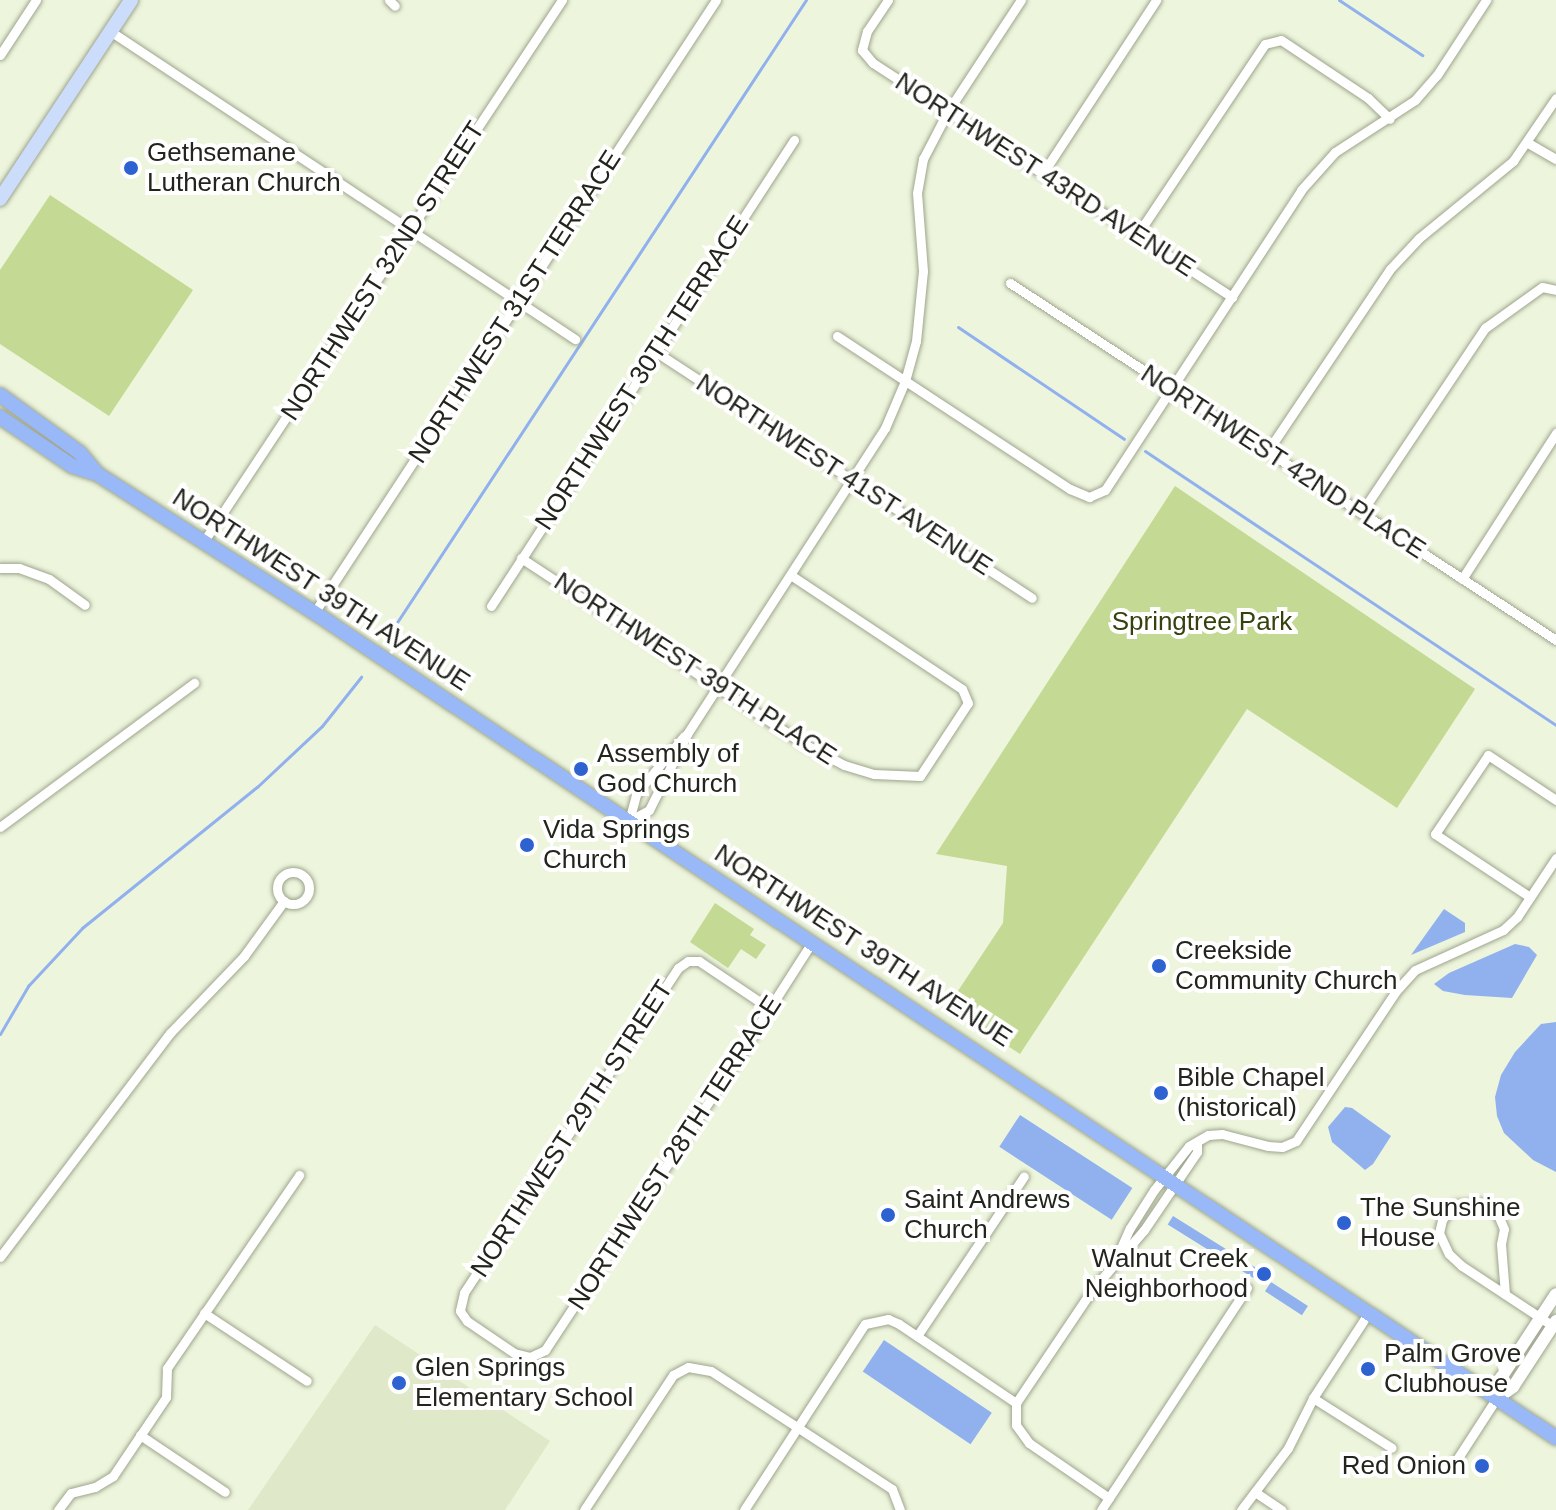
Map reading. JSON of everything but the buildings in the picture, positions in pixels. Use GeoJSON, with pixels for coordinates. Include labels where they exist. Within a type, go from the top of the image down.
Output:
{"type":"FeatureCollection","features":[{"type":"Feature","properties":{"kind":"main road"},"geometry":{"type":"LineString","coordinates":[[0,199],[131,0]]}},
{"type":"Feature","properties":{"kind":"main road","name":"NORTHWEST 39TH AVENUE"},"geometry":{"type":"LineString","coordinates":[[0,395],[80,453],[99,475]]}},
{"type":"Feature","properties":{"kind":"main road","name":"NORTHWEST 39TH AVENUE"},"geometry":{"type":"LineString","coordinates":[[0,417],[72,466],[99,475],[314,613],[1556,1438]]}},
{"type":"Feature","properties":{"kind":"street"},"geometry":{"type":"LineString","coordinates":[[0,55],[36,0]]}},
{"type":"Feature","properties":{"kind":"street","name":"NORTHWEST 32ND STREET"},"geometry":{"type":"LineString","coordinates":[[204,541],[562,0]]}},
{"type":"Feature","properties":{"kind":"street","name":"NORTHWEST 31ST TERRACE"},"geometry":{"type":"LineString","coordinates":[[314,613],[716,0]]}},
{"type":"Feature","properties":{"kind":"street","name":"NORTHWEST 43RD AVENUE"},"geometry":{"type":"LineString","coordinates":[[888,0],[867,31],[862,50],[873,63],[1232,297]]}},
{"type":"Feature","properties":{"kind":"street"},"geometry":{"type":"LineString","coordinates":[[629,821],[649,810],[687,734],[853,482],[885,428],[905,381],[916,341],[923,271],[917,193],[923,159],[948,111],[1021,0]]}},
{"type":"Feature","properties":{"kind":"street"},"geometry":{"type":"LineString","coordinates":[[1043,173],[1156,0]]}},
{"type":"Feature","properties":{"kind":"street"},"geometry":{"type":"LineString","coordinates":[[837,336],[1070,489],[1089,497],[1105,490],[1301,190],[1335,152],[1415,100],[1437,75],[1481,2]]}},
{"type":"Feature","properties":{"kind":"street"},"geometry":{"type":"LineString","coordinates":[[110,31],[575,339]]}},
{"type":"Feature","properties":{"kind":"street"},"geometry":{"type":"LineString","coordinates":[[1137,235],[1265,44],[1281,40],[1368,98],[1390,119]]}},
{"type":"Feature","properties":{"kind":"street"},"geometry":{"type":"LineString","coordinates":[[1267,452],[1390,269],[1419,238],[1493,180],[1528,143],[1556,98]]}},
{"type":"Feature","properties":{"kind":"street","name":"NORTHWEST 30TH TERRACE"},"geometry":{"type":"LineString","coordinates":[[491,606],[794,140]]}},
{"type":"Feature","properties":{"kind":"street"},"geometry":{"type":"LineString","coordinates":[[1528,143],[1556,159]]}},
{"type":"Feature","properties":{"kind":"street","name":"NORTHWEST 42ND PLACE"},"geometry":{"type":"LineString","coordinates":[[1010,283],[1556,639]]}},
{"type":"Feature","properties":{"kind":"street"},"geometry":{"type":"LineString","coordinates":[[1361,513],[1473,343],[1502,315],[1542,287],[1556,290]]}},
{"type":"Feature","properties":{"kind":"street","name":"NORTHWEST 41ST AVENUE"},"geometry":{"type":"LineString","coordinates":[[656,352],[1032,598]]}},
{"type":"Feature","properties":{"kind":"street"},"geometry":{"type":"LineString","coordinates":[[1462,579],[1556,433]]}},
{"type":"Feature","properties":{"kind":"street","name":"NORTHWEST 39TH PLACE"},"geometry":{"type":"LineString","coordinates":[[521,558],[806,745],[844,765],[874,774],[920,776],[968,703],[962,689],[943,673],[792,576]]}},
{"type":"Feature","properties":{"kind":"street"},"geometry":{"type":"LineString","coordinates":[[0,568],[19,568],[49,579],[85,605]]}},
{"type":"Feature","properties":{"kind":"street"},"geometry":{"type":"LineString","coordinates":[[0,827],[194,683]]}},
{"type":"Feature","properties":{"kind":"street"},"geometry":{"type":"LineString","coordinates":[[629,821],[636,794],[687,734]]}},
{"type":"Feature","properties":{"kind":"street"},"geometry":{"type":"LineString","coordinates":[[1530,897],[1435,834],[1488,755],[1556,800]]}},
{"type":"Feature","properties":{"kind":"street"},"geometry":{"type":"LineString","coordinates":[[1109,1498],[1029,1443],[1016,1425],[1016,1403],[1116,1259],[1130,1228],[1170,1180],[1189,1146],[1208,1135],[1222,1134],[1282,1147],[1296,1141],[1396,991],[1415,970],[1489,939],[1517,917],[1556,858]]}},
{"type":"Feature","properties":{"kind":"street"},"geometry":{"type":"LineString","coordinates":[[0,1257],[170,1033],[244,956],[284,901]]}},
{"type":"Feature","properties":{"kind":"street","name":"NORTHWEST 28TH TERRACE"},"geometry":{"type":"LineString","coordinates":[[530,1357],[545,1350],[812,942]]}},
{"type":"Feature","properties":{"kind":"street","name":"NORTHWEST 29TH STREET"},"geometry":{"type":"LineString","coordinates":[[530,1357],[514,1353],[467,1321],[460,1311],[464,1293],[678,968],[688,961],[699,961],[769,1008]]}},
{"type":"Feature","properties":{"kind":"street"},"geometry":{"type":"LineString","coordinates":[[58,1510],[71,1493],[95,1487],[113,1476],[166,1397],[167,1368],[299,1175]]}},
{"type":"Feature","properties":{"kind":"street"},"geometry":{"type":"LineString","coordinates":[[917,1336],[1024,1176]]}},
{"type":"Feature","properties":{"kind":"street"},"geometry":{"type":"LineString","coordinates":[[1496,1399],[1513,1387],[1554,1323],[1541,1317],[1505,1294],[1462,1266],[1443,1246],[1439,1233],[1442,1220],[1454,1205],[1484,1203],[1498,1215],[1504,1229],[1501,1254],[1505,1294]]}},
{"type":"Feature","properties":{"kind":"street"},"geometry":{"type":"LineString","coordinates":[[1101,1510],[1247,1288]]}},
{"type":"Feature","properties":{"kind":"street"},"geometry":{"type":"LineString","coordinates":[[1452,1467],[1496,1399],[1501,1378],[1556,1294]]}},
{"type":"Feature","properties":{"kind":"street"},"geometry":{"type":"LineString","coordinates":[[1241,1510],[1288,1448],[1313,1398],[1369,1312]]}},
{"type":"Feature","properties":{"kind":"street"},"geometry":{"type":"LineString","coordinates":[[204,1313],[307,1381]]}},
{"type":"Feature","properties":{"kind":"street"},"geometry":{"type":"LineString","coordinates":[[744,1510],[865,1324],[888,1319],[1016,1403]]}},
{"type":"Feature","properties":{"kind":"street"},"geometry":{"type":"LineString","coordinates":[[584,1510],[673,1375],[688,1367],[711,1371],[798,1427],[892,1489],[899,1505]]}},
{"type":"Feature","properties":{"kind":"street"},"geometry":{"type":"LineString","coordinates":[[1313,1398],[1392,1448]]}},
{"type":"Feature","properties":{"kind":"street"},"geometry":{"type":"LineString","coordinates":[[140,1435],[225,1492]]}},
{"type":"Feature","properties":{"kind":"street"},"geometry":{"type":"LineString","coordinates":[[1255,1492],[1282,1510]]}},
{"type":"Feature","properties":{"kind":"shaded area","name":"Glen Springs Elementary School"},"geometry":{"type":"Polygon","coordinates":[[[375,1325],[550,1441],[505,1510],[248,1510],[375,1325]]]}},
{"type":"Feature","properties":{"kind":"green space"},"geometry":{"type":"Polygon","coordinates":[[[50,195],[193,290],[109,416],[0,344],[0,270],[50,195]]]}},
{"type":"Feature","properties":{"kind":"green space","name":"Springtree Park"},"geometry":{"type":"Polygon","coordinates":[[[1175,486],[1475,689],[1397,808],[1247,709],[1020,1054],[948,1006],[1003,923],[1007,866],[936,854],[1175,486]]]}},
{"type":"Feature","properties":{"kind":"green space"},"geometry":{"type":"Polygon","coordinates":[[[715,903],[754,929],[750,935],[766,945],[756,959],[741,949],[728,968],[690,942],[715,903]]]}},
{"type":"Feature","properties":{"kind":"water"},"geometry":{"type":"Polygon","coordinates":[[[1444,909],[1465,923],[1465,932],[1411,955],[1444,909]]]}},
{"type":"Feature","properties":{"kind":"water"},"geometry":{"type":"Polygon","coordinates":[[[1515,944],[1529,947],[1537,955],[1512,998],[1465,995],[1443,991],[1434,984],[1449,973],[1515,944]]]}},
{"type":"Feature","properties":{"kind":"water"},"geometry":{"type":"Polygon","coordinates":[[[1556,1022],[1556,1172],[1533,1160],[1504,1133],[1497,1116],[1495,1097],[1501,1075],[1515,1052],[1541,1024],[1556,1022]]]}},
{"type":"Feature","properties":{"kind":"water"},"geometry":{"type":"Polygon","coordinates":[[[1345,1107],[1352,1108],[1391,1136],[1373,1164],[1365,1170],[1332,1142],[1328,1127],[1345,1107]]]}},
{"type":"Feature","properties":{"kind":"water"},"geometry":{"type":"Polygon","coordinates":[[[1020,1115],[1132,1188],[1112,1220],[999,1147],[1020,1115]]]}},
{"type":"Feature","properties":{"kind":"water"},"geometry":{"type":"Polygon","coordinates":[[[1173,1216],[1259,1270],[1253,1278],[1168,1224],[1173,1216]]]}},
{"type":"Feature","properties":{"kind":"water"},"geometry":{"type":"Polygon","coordinates":[[[1271,1282],[1308,1306],[1302,1315],[1265,1291],[1271,1282]]]}},
{"type":"Feature","properties":{"kind":"water"},"geometry":{"type":"Polygon","coordinates":[[[884,1340],[992,1413],[971,1444],[863,1372],[884,1340]]]}},
{"type":"Feature","properties":{"kind":"waterway"},"geometry":{"type":"LineString","coordinates":[[388,636],[806,0]]}},
{"type":"Feature","properties":{"kind":"waterway"},"geometry":{"type":"LineString","coordinates":[[1339,0],[1422,55]]}},
{"type":"Feature","properties":{"kind":"waterway"},"geometry":{"type":"LineString","coordinates":[[958,327],[1124,439]]}},
{"type":"Feature","properties":{"kind":"waterway"},"geometry":{"type":"LineString","coordinates":[[1145,451],[1556,725]]}},
{"type":"Feature","properties":{"kind":"waterway"},"geometry":{"type":"LineString","coordinates":[[0,1034],[28,986],[82,928],[257,787],[322,726],[361,677]]}},
{"type":"Feature","properties":{"kind":"place","name":"Gethsemane Lutheran Church"},"geometry":{"type":"Point","coordinates":[131,168]}},
{"type":"Feature","properties":{"kind":"place","name":"Assembly of God Church"},"geometry":{"type":"Point","coordinates":[581,769]}},
{"type":"Feature","properties":{"kind":"place","name":"Vida Springs Church"},"geometry":{"type":"Point","coordinates":[527,845]}},
{"type":"Feature","properties":{"kind":"place","name":"Creekside Community Church"},"geometry":{"type":"Point","coordinates":[1159,966]}},
{"type":"Feature","properties":{"kind":"place","name":"Bible Chapel (historical)"},"geometry":{"type":"Point","coordinates":[1161,1093]}},
{"type":"Feature","properties":{"kind":"place","name":"Saint Andrews Church"},"geometry":{"type":"Point","coordinates":[888,1215]}},
{"type":"Feature","properties":{"kind":"place","name":"The Sunshine House"},"geometry":{"type":"Point","coordinates":[1344,1223]}},
{"type":"Feature","properties":{"kind":"place","name":"Walnut Creek Neighborhood"},"geometry":{"type":"Point","coordinates":[1264,1274]}},
{"type":"Feature","properties":{"kind":"place","name":"Palm Grove Clubhouse"},"geometry":{"type":"Point","coordinates":[1368,1369]}},
{"type":"Feature","properties":{"kind":"place","name":"Glen Springs Elementary School"},"geometry":{"type":"Point","coordinates":[399,1383]}},
{"type":"Feature","properties":{"kind":"place","name":"Red Onion"},"geometry":{"type":"Point","coordinates":[1482,1466]}}]}
